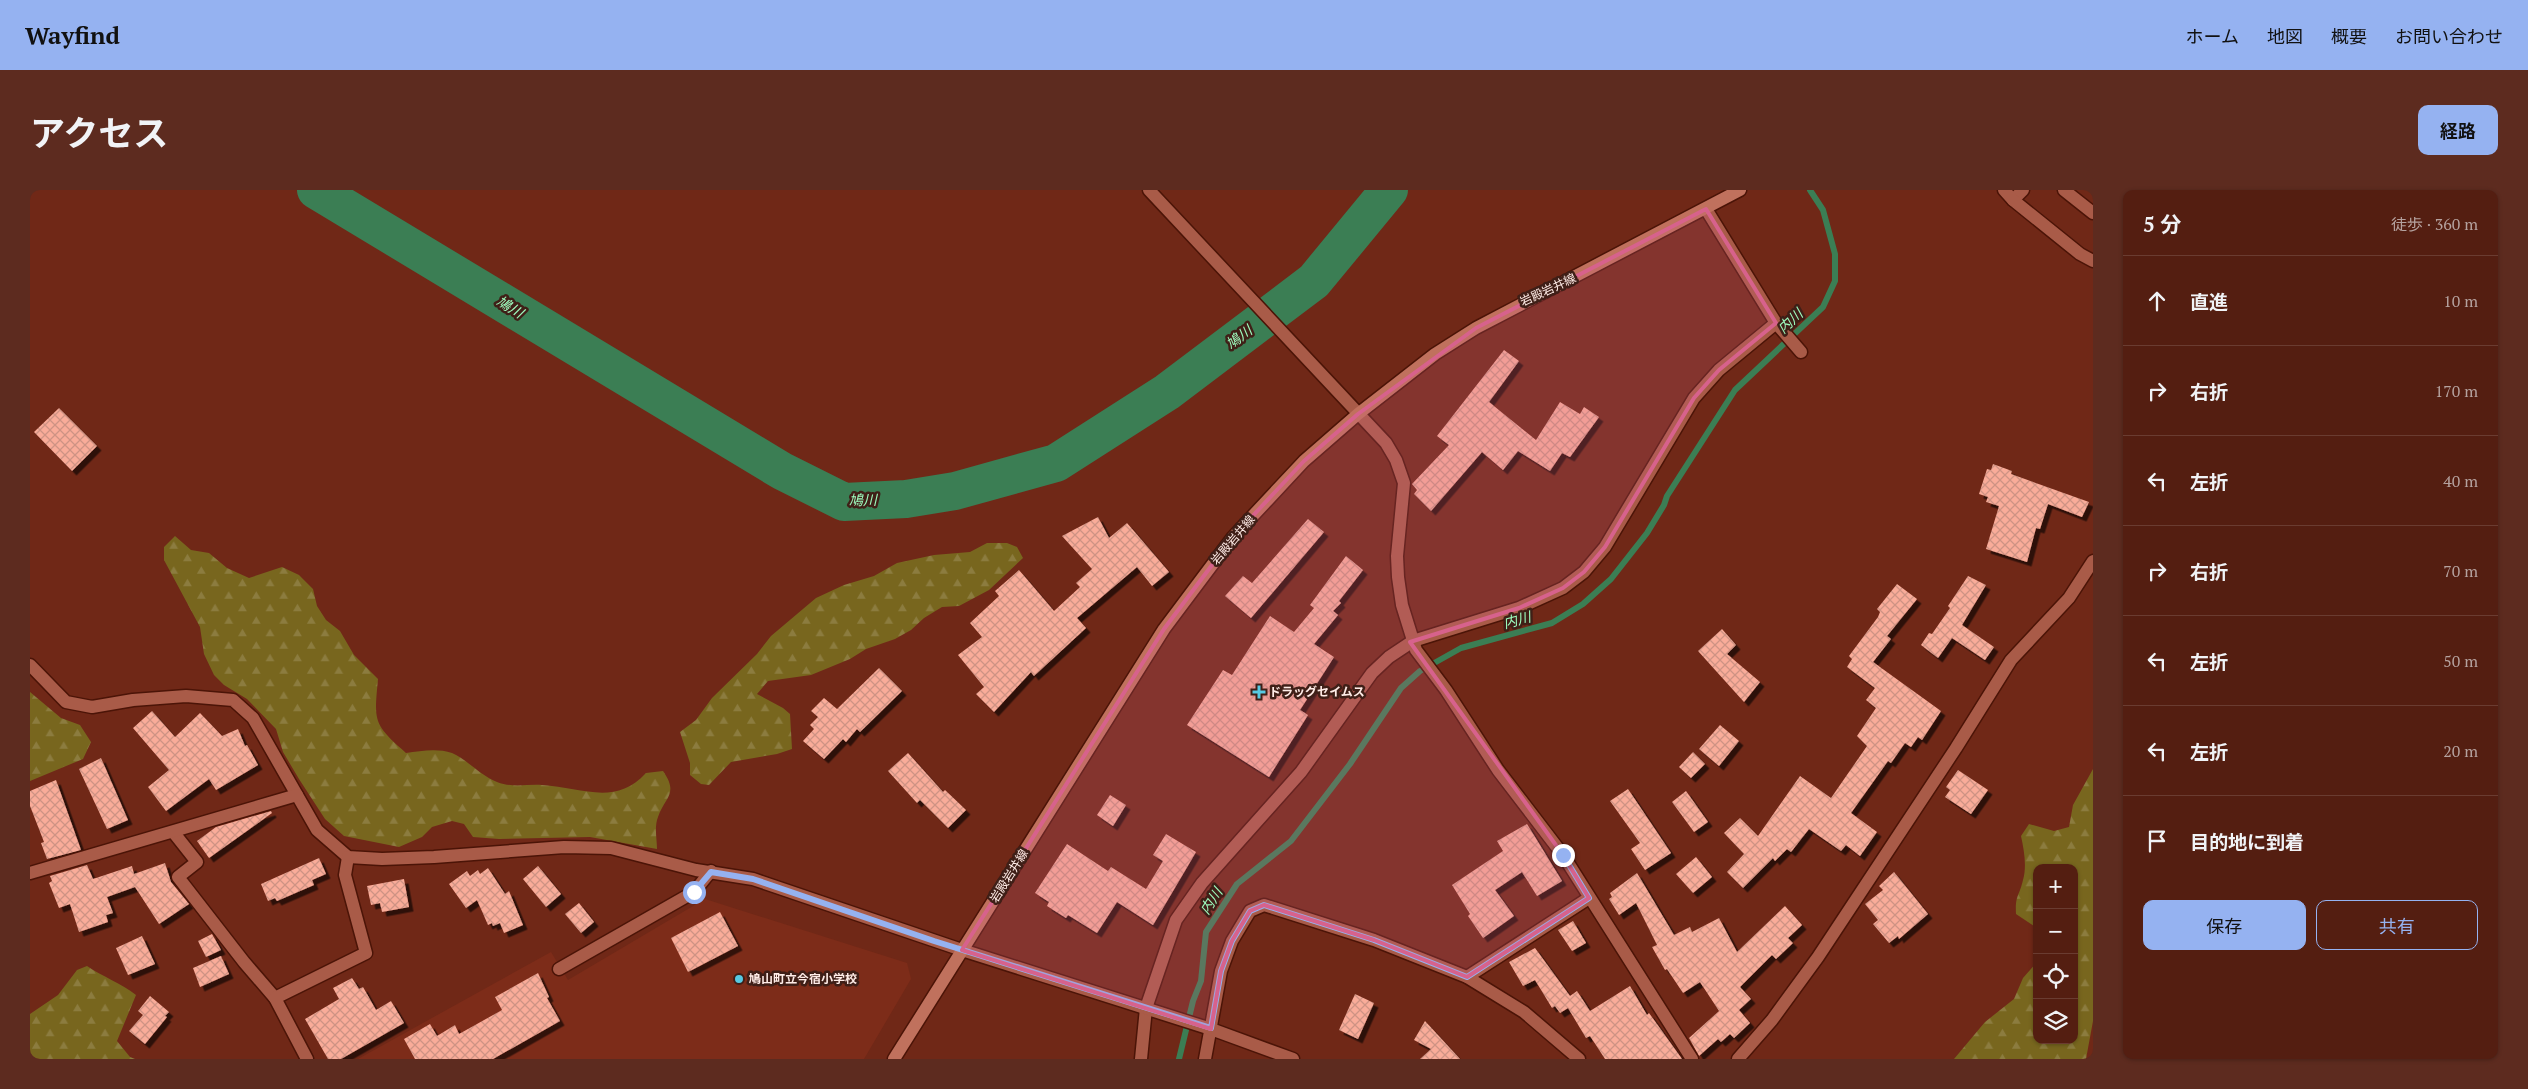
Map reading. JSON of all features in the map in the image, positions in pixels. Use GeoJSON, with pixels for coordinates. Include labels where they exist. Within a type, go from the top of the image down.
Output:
{"type":"FeatureCollection","features":[{"type":"Feature","properties":{"kind":"main road","name":"岩殿岩井線"},"geometry":{"type":"LineString","coordinates":[[894,1059],[1164,629],[1233,537],[1304,461],[1358,414],[1435,354],[1476,328],[1740,190]]}},
{"type":"Feature","properties":{"kind":"street"},"geometry":{"type":"LineString","coordinates":[[1149,190],[1386,444],[1396,460],[1404,483],[1397,556],[1398,577],[1402,605],[1414,646],[1498,770],[1563,855],[1692,1059]]}},
{"type":"Feature","properties":{"kind":"street"},"geometry":{"type":"LineString","coordinates":[[2004,190],[2013,200],[2080,254],[2093,261]]}},
{"type":"Feature","properties":{"kind":"street"},"geometry":{"type":"LineString","coordinates":[[2013,200],[2023,190]]}},
{"type":"Feature","properties":{"kind":"street"},"geometry":{"type":"LineString","coordinates":[[2064,190],[2093,213]]}},
{"type":"Feature","properties":{"kind":"street"},"geometry":{"type":"LineString","coordinates":[[1706,209],[1776,324],[1801,352]]}},
{"type":"Feature","properties":{"kind":"street"},"geometry":{"type":"LineString","coordinates":[[1141,1059],[1146,1008],[1176,920],[1202,883],[1302,772],[1372,673],[1389,657],[1519,608],[1563,588],[1584,572],[1605,547],[1694,398],[1719,370],[1776,324]]}},
{"type":"Feature","properties":{"kind":"street"},"geometry":{"type":"LineString","coordinates":[[1738,1059],[1772,1020],[1818,957],[1956,748],[2011,660],[2069,598],[2093,561]]}},
{"type":"Feature","properties":{"kind":"street"},"geometry":{"type":"LineString","coordinates":[[30,665],[66,702],[92,707],[133,700],[186,696],[220,697],[233,700],[253,718],[317,830],[348,858],[382,859],[564,847],[611,848],[711,872],[753,879],[962,950],[1211,1028],[1293,1059]]}},
{"type":"Feature","properties":{"kind":"street"},"geometry":{"type":"LineString","coordinates":[[30,874],[174,833],[297,795]]}},
{"type":"Feature","properties":{"kind":"street"},"geometry":{"type":"LineString","coordinates":[[174,833],[197,862],[178,878],[275,998],[307,1059]]}},
{"type":"Feature","properties":{"kind":"street"},"geometry":{"type":"LineString","coordinates":[[275,998],[366,953],[345,876],[348,858]]}},
{"type":"Feature","properties":{"kind":"street"},"geometry":{"type":"LineString","coordinates":[[559,969],[694,892],[711,872]]}},
{"type":"Feature","properties":{"kind":"street"},"geometry":{"type":"LineString","coordinates":[[1467,977],[1589,898]]}},
{"type":"Feature","properties":{"kind":"street"},"geometry":{"type":"LineString","coordinates":[[1205,1059],[1221,971],[1232,941],[1250,911],[1264,905],[1374,940],[1467,977],[1524,1012],[1579,1059]]}},
{"type":"Feature","properties":{"kind":"highlighted area"},"geometry":{"type":"Polygon","coordinates":[[[1706,209],[1776,323],[1719,370],[1694,398],[1605,547],[1584,572],[1563,588],[1519,608],[1410,642],[1563,855],[1589,898],[1467,977],[1374,940],[1264,905],[1250,911],[1232,941],[1221,971],[1211,1029],[962,950],[1164,629],[1233,537],[1304,461],[1358,414],[1476,328],[1706,209]]]}},
{"type":"Feature","properties":{"kind":"shaded area","name":"鳩山町立今宿小学校"},"geometry":{"type":"Polygon","coordinates":[[[705,899],[907,963],[911,979],[864,1059],[358,1059],[551,952],[568,980],[705,899]]]}},
{"type":"Feature","properties":{"kind":"green space"},"geometry":{"type":"Polygon","coordinates":[[[175,536],[191,550],[209,553],[227,568],[249,578],[282,567],[299,575],[313,589],[317,606],[326,620],[340,631],[354,655],[378,679],[376,714],[378,721],[387,735],[406,753],[435,750],[446,751],[462,759],[485,776],[503,784],[556,786],[597,793],[622,790],[646,773],[663,771],[668,779],[670,790],[657,821],[657,849],[590,837],[499,839],[473,837],[464,824],[452,821],[432,827],[422,837],[399,847],[344,836],[325,819],[299,779],[283,752],[276,729],[247,699],[224,685],[214,675],[204,654],[200,627],[164,560],[164,547],[175,536]]]}},
{"type":"Feature","properties":{"kind":"green space"},"geometry":{"type":"Polygon","coordinates":[[[987,543],[1007,543],[1017,547],[1023,558],[989,590],[959,606],[942,607],[924,618],[911,630],[895,639],[866,649],[850,659],[811,675],[768,681],[757,694],[783,708],[790,714],[792,749],[777,754],[731,762],[709,785],[701,784],[690,775],[690,763],[680,732],[696,720],[712,698],[757,654],[771,636],[816,598],[844,585],[874,576],[897,563],[934,555],[970,552],[987,543]]]}},
{"type":"Feature","properties":{"kind":"green space"},"geometry":{"type":"Polygon","coordinates":[[[30,692],[61,718],[80,725],[91,742],[83,759],[30,781],[30,692]]]}},
{"type":"Feature","properties":{"kind":"green space"},"geometry":{"type":"Polygon","coordinates":[[[2093,769],[2093,1021],[2086,1059],[1954,1059],[1985,1022],[2014,999],[2023,978],[2033,967],[2033,1044],[2078,1044],[2078,864],[2033,864],[2033,925],[2016,914],[2016,903],[2025,869],[2021,836],[2029,824],[2054,831],[2069,827],[2073,805],[2093,769]]]}},
{"type":"Feature","properties":{"kind":"green space"},"geometry":{"type":"Polygon","coordinates":[[[87,966],[136,995],[117,1041],[130,1057],[135,1059],[30,1059],[30,1014],[58,995],[77,970],[87,966]]]}},
{"type":"Feature","properties":{"kind":"building"},"geometry":{"type":"Polygon","coordinates":[[[1504,350],[1519,361],[1489,402],[1536,440],[1560,402],[1580,414],[1584,407],[1599,417],[1570,457],[1562,453],[1550,471],[1518,451],[1503,470],[1482,452],[1431,511],[1414,494],[1417,490],[1412,484],[1449,445],[1437,436],[1504,350]]]}},
{"type":"Feature","properties":{"kind":"building"},"geometry":{"type":"Polygon","coordinates":[[[59,408],[97,446],[72,471],[34,432],[59,408]]]}},
{"type":"Feature","properties":{"kind":"building"},"geometry":{"type":"Polygon","coordinates":[[[1993,464],[2012,471],[2011,474],[2089,502],[2082,517],[2048,504],[2040,529],[2036,528],[2027,562],[1986,549],[1999,506],[1986,502],[1988,497],[1979,494],[1987,469],[1991,470],[1993,464]]]}},
{"type":"Feature","properties":{"kind":"building"},"geometry":{"type":"Polygon","coordinates":[[[1098,517],[1109,538],[1127,523],[1169,572],[1152,586],[1137,567],[1077,618],[1086,628],[1034,676],[1031,672],[994,712],[976,694],[984,687],[958,655],[982,637],[970,623],[999,596],[995,591],[1019,570],[1054,611],[1080,587],[1076,583],[1092,569],[1062,536],[1098,517]]]}},
{"type":"Feature","properties":{"kind":"building"},"geometry":{"type":"Polygon","coordinates":[[[1308,519],[1324,532],[1251,618],[1225,596],[1243,576],[1252,583],[1308,519]]]}},
{"type":"Feature","properties":{"kind":"building","name":"ドラッグセイムス"},"geometry":{"type":"Polygon","coordinates":[[[1346,556],[1363,570],[1339,601],[1341,603],[1333,611],[1338,615],[1314,644],[1334,657],[1300,710],[1308,715],[1269,777],[1187,725],[1223,670],[1232,675],[1270,616],[1294,632],[1314,608],[1310,605],[1346,556]]]}},
{"type":"Feature","properties":{"kind":"building"},"geometry":{"type":"Polygon","coordinates":[[[1968,576],[1986,585],[1962,625],[1994,647],[1985,660],[1952,638],[1938,658],[1921,645],[1929,633],[1932,634],[1950,608],[1948,606],[1968,576]]]}},
{"type":"Feature","properties":{"kind":"building"},"geometry":{"type":"Polygon","coordinates":[[[1897,584],[1917,599],[1887,636],[1891,639],[1873,662],[1941,711],[1922,740],[1918,737],[1911,747],[1905,743],[1891,763],[1888,761],[1851,813],[1877,832],[1860,856],[1846,845],[1841,851],[1809,829],[1791,852],[1787,849],[1775,861],[1773,858],[1743,888],[1727,872],[1744,854],[1724,833],[1740,818],[1758,836],[1800,776],[1831,798],[1867,746],[1857,736],[1876,708],[1866,700],[1875,688],[1847,667],[1852,659],[1849,656],[1878,617],[1880,612],[1877,609],[1897,584]]]}},
{"type":"Feature","properties":{"kind":"building"},"geometry":{"type":"Polygon","coordinates":[[[1722,629],[1736,645],[1727,654],[1760,682],[1744,702],[1698,651],[1722,629]]]}},
{"type":"Feature","properties":{"kind":"building"},"geometry":{"type":"Polygon","coordinates":[[[879,668],[902,691],[860,732],[857,729],[846,742],[843,739],[824,759],[803,741],[814,729],[810,725],[818,717],[811,711],[824,698],[837,709],[879,668]]]}},
{"type":"Feature","properties":{"kind":"building"},"geometry":{"type":"Polygon","coordinates":[[[152,711],[175,737],[200,713],[222,736],[238,729],[245,746],[247,745],[258,765],[216,790],[209,779],[166,811],[148,787],[169,770],[133,728],[152,711]]]}},
{"type":"Feature","properties":{"kind":"building"},"geometry":{"type":"Polygon","coordinates":[[[1720,725],[1739,741],[1719,766],[1699,749],[1720,725]]]}},
{"type":"Feature","properties":{"kind":"building"},"geometry":{"type":"Polygon","coordinates":[[[1693,752],[1705,764],[1691,778],[1679,767],[1693,752]]]}},
{"type":"Feature","properties":{"kind":"building"},"geometry":{"type":"Polygon","coordinates":[[[908,753],[943,792],[945,790],[966,810],[948,828],[920,800],[917,803],[888,771],[908,753]]]}},
{"type":"Feature","properties":{"kind":"building"},"geometry":{"type":"Polygon","coordinates":[[[101,758],[128,820],[107,829],[79,769],[101,758]]]}},
{"type":"Feature","properties":{"kind":"building"},"geometry":{"type":"Polygon","coordinates":[[[1958,770],[1988,790],[1971,814],[1945,797],[1950,790],[1946,787],[1958,770]]]}},
{"type":"Feature","properties":{"kind":"building"},"geometry":{"type":"Polygon","coordinates":[[[56,780],[81,850],[47,859],[41,843],[44,842],[30,806],[30,791],[56,780]]]}},
{"type":"Feature","properties":{"kind":"building"},"geometry":{"type":"Polygon","coordinates":[[[1628,789],[1671,853],[1645,870],[1631,849],[1640,843],[1610,801],[1628,789]]]}},
{"type":"Feature","properties":{"kind":"building"},"geometry":{"type":"Polygon","coordinates":[[[1686,791],[1708,822],[1694,832],[1672,802],[1686,791]]]}},
{"type":"Feature","properties":{"kind":"building"},"geometry":{"type":"Polygon","coordinates":[[[1110,795],[1126,805],[1113,826],[1097,815],[1110,795]]]}},
{"type":"Feature","properties":{"kind":"building"},"geometry":{"type":"Polygon","coordinates":[[[271,811],[272,813],[209,858],[197,841],[216,827],[271,811]]]}},
{"type":"Feature","properties":{"kind":"building"},"geometry":{"type":"Polygon","coordinates":[[[1527,824],[1562,881],[1537,896],[1522,872],[1495,890],[1514,916],[1483,938],[1468,916],[1470,914],[1452,885],[1503,851],[1497,841],[1527,824]]]}},
{"type":"Feature","properties":{"kind":"building"},"geometry":{"type":"Polygon","coordinates":[[[1166,834],[1196,852],[1153,925],[1117,902],[1097,933],[1068,915],[1066,918],[1047,906],[1049,902],[1035,893],[1067,844],[1108,871],[1111,867],[1146,889],[1163,861],[1153,855],[1166,834]]]}},
{"type":"Feature","properties":{"kind":"building"},"geometry":{"type":"Polygon","coordinates":[[[1696,857],[1712,877],[1693,893],[1676,874],[1696,857]]]}},
{"type":"Feature","properties":{"kind":"building"},"geometry":{"type":"Polygon","coordinates":[[[319,858],[326,874],[312,880],[314,885],[277,901],[275,898],[268,901],[261,884],[319,858]]]}},
{"type":"Feature","properties":{"kind":"building"},"geometry":{"type":"Polygon","coordinates":[[[165,863],[171,882],[189,904],[159,924],[135,887],[107,897],[113,913],[106,915],[108,922],[79,932],[70,904],[59,908],[49,883],[52,881],[50,876],[87,865],[93,879],[132,866],[134,874],[165,863]]]}},
{"type":"Feature","properties":{"kind":"building"},"geometry":{"type":"Polygon","coordinates":[[[538,866],[561,894],[546,907],[523,879],[538,866]]]}},
{"type":"Feature","properties":{"kind":"building"},"geometry":{"type":"Polygon","coordinates":[[[488,868],[505,894],[509,891],[523,925],[504,933],[500,923],[493,926],[492,923],[488,925],[477,900],[466,908],[449,884],[467,871],[470,876],[478,870],[480,874],[488,868]]]}},
{"type":"Feature","properties":{"kind":"building"},"geometry":{"type":"Polygon","coordinates":[[[1894,872],[1928,914],[1899,939],[1898,936],[1889,943],[1873,924],[1878,920],[1865,904],[1883,890],[1879,886],[1894,872]]]}},
{"type":"Feature","properties":{"kind":"building"},"geometry":{"type":"Polygon","coordinates":[[[1637,873],[1674,935],[1690,927],[1692,932],[1719,918],[1737,952],[1785,906],[1802,925],[1788,938],[1793,943],[1776,959],[1772,955],[1740,987],[1751,999],[1739,1010],[1750,1023],[1734,1038],[1730,1034],[1721,1042],[1718,1039],[1699,1056],[1689,1038],[1719,1011],[1700,982],[1683,993],[1667,969],[1665,970],[1652,947],[1657,945],[1636,903],[1619,915],[1609,899],[1612,897],[1610,893],[1637,873]]]}},
{"type":"Feature","properties":{"kind":"building"},"geometry":{"type":"Polygon","coordinates":[[[404,879],[409,907],[382,912],[380,903],[371,905],[367,886],[404,879]]]}},
{"type":"Feature","properties":{"kind":"building"},"geometry":{"type":"Polygon","coordinates":[[[579,903],[594,922],[581,933],[565,914],[579,903]]]}},
{"type":"Feature","properties":{"kind":"building"},"geometry":{"type":"Polygon","coordinates":[[[720,912],[738,946],[688,972],[671,938],[720,912]]]}},
{"type":"Feature","properties":{"kind":"building"},"geometry":{"type":"Polygon","coordinates":[[[1573,921],[1586,943],[1572,951],[1558,930],[1573,921]]]}},
{"type":"Feature","properties":{"kind":"building"},"geometry":{"type":"Polygon","coordinates":[[[212,934],[221,950],[206,957],[198,941],[212,934]]]}},
{"type":"Feature","properties":{"kind":"building"},"geometry":{"type":"Polygon","coordinates":[[[142,936],[155,964],[128,975],[116,948],[142,936]]]}},
{"type":"Feature","properties":{"kind":"building"},"geometry":{"type":"Polygon","coordinates":[[[1535,948],[1570,996],[1577,991],[1590,1011],[1630,986],[1647,1015],[1649,1013],[1682,1059],[1605,1059],[1590,1036],[1586,1038],[1568,1008],[1560,1013],[1555,1006],[1552,1008],[1535,980],[1523,986],[1509,962],[1535,948]]]}},
{"type":"Feature","properties":{"kind":"building"},"geometry":{"type":"Polygon","coordinates":[[[221,956],[229,974],[200,987],[193,968],[221,956]]]}},
{"type":"Feature","properties":{"kind":"building"},"geometry":{"type":"Polygon","coordinates":[[[538,973],[549,997],[547,998],[560,1021],[493,1059],[415,1059],[404,1039],[430,1024],[437,1036],[455,1025],[459,1034],[502,1010],[495,997],[538,973]]]}},
{"type":"Feature","properties":{"kind":"building"},"geometry":{"type":"Polygon","coordinates":[[[352,978],[359,989],[363,987],[376,1010],[391,1001],[404,1023],[341,1059],[328,1059],[305,1019],[339,999],[333,988],[352,978]]]}},
{"type":"Feature","properties":{"kind":"building"},"geometry":{"type":"Polygon","coordinates":[[[1355,994],[1374,1003],[1358,1039],[1339,1030],[1355,994]]]}},
{"type":"Feature","properties":{"kind":"building"},"geometry":{"type":"Polygon","coordinates":[[[150,996],[169,1012],[145,1044],[129,1031],[143,1015],[138,1011],[150,996]]]}},
{"type":"Feature","properties":{"kind":"building"},"geometry":{"type":"Polygon","coordinates":[[[1425,1021],[1460,1059],[1420,1059],[1431,1049],[1414,1040],[1425,1021]]]}},
{"type":"Feature","properties":{"kind":"waterway","name":"鳩川"},"geometry":{"type":"LineString","coordinates":[[316,190],[782,471],[844,502],[906,499],[955,491],[1056,463],[1167,392],[1314,281],[1389,190]]}},
{"type":"Feature","properties":{"kind":"waterway","name":"内川"},"geometry":{"type":"LineString","coordinates":[[1179,1059],[1193,1001],[1201,981],[1206,932],[1237,884],[1291,841],[1350,764],[1401,688],[1420,671],[1461,648],[1552,623],[1583,604],[1611,579],[1647,533],[1664,505],[1667,496],[1735,390],[1823,307],[1835,281],[1835,254],[1823,210],[1810,190]]}},
{"type":"Feature","properties":{"kind":"place","name":"ドラッグセイムス"},"geometry":{"type":"Point","coordinates":[1259,692]}},
{"type":"Feature","properties":{"kind":"place","name":"鳩山町立今宿小学校"},"geometry":{"type":"Point","coordinates":[739,979]}},
{"type":"Feature","properties":{"kind":"route"},"geometry":{"type":"LineString","coordinates":[[694,892],[711,872],[753,879],[934,941],[1211,1028],[1221,971],[1232,941],[1250,911],[1264,905],[1312,919],[1374,940],[1467,977],[1589,898],[1563,855]]}}]}
